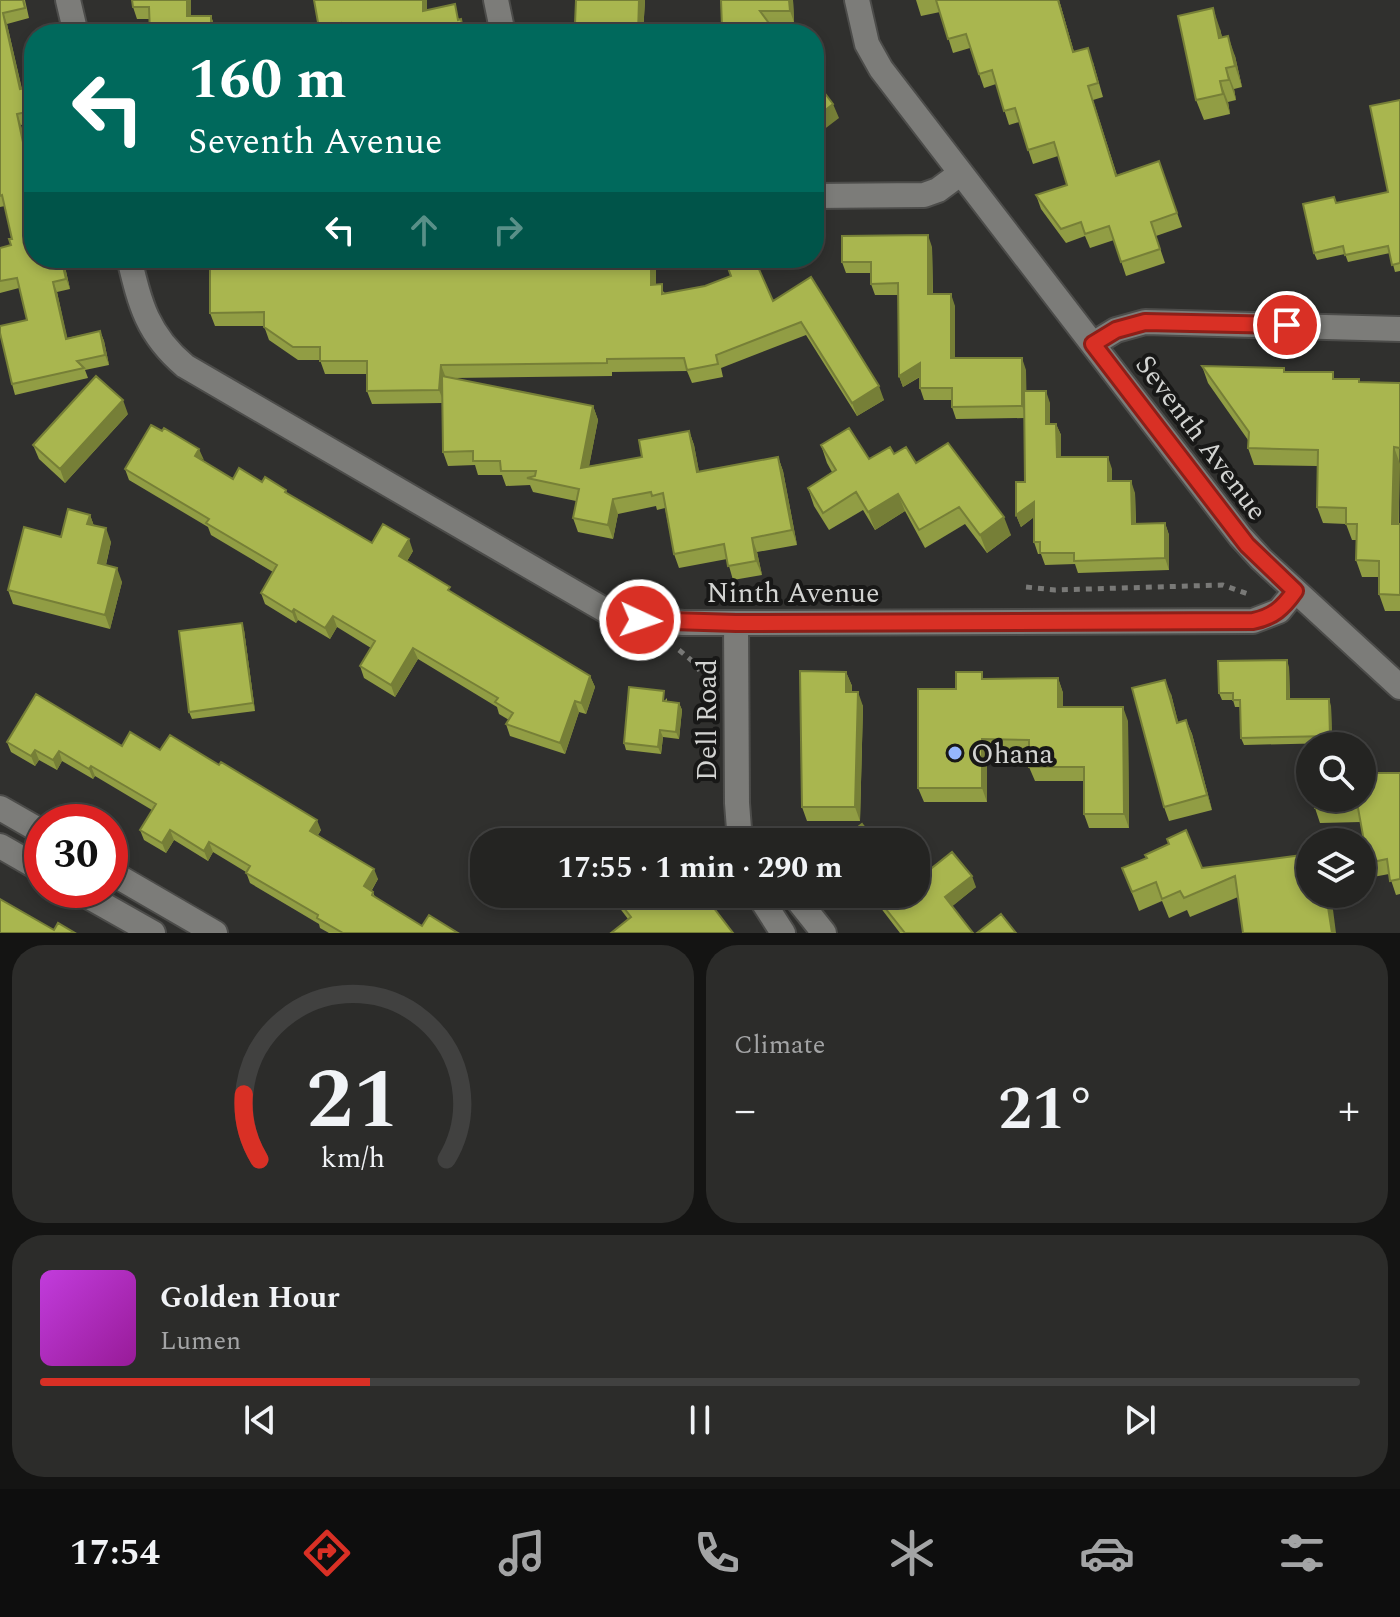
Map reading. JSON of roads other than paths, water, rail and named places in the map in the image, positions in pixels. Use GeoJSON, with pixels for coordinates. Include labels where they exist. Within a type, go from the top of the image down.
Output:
{"type":"FeatureCollection","features":[{"type":"Feature","properties":{"kind":"street"},"geometry":{"type":"LineString","coordinates":[[68,0],[74,24]]}},
{"type":"Feature","properties":{"kind":"street"},"geometry":{"type":"LineString","coordinates":[[496,0],[501,24]]}},
{"type":"Feature","properties":{"kind":"street","name":"Seventh Avenue"},"geometry":{"type":"LineString","coordinates":[[857,0],[872,55],[1247,545],[1400,687]]}},
{"type":"Feature","properties":{"kind":"street"},"geometry":{"type":"LineString","coordinates":[[824,196],[924,195],[938,190],[961,173]]}},
{"type":"Feature","properties":{"kind":"street","name":"Ninth Avenue"},"geometry":{"type":"LineString","coordinates":[[131,268],[141,307],[151,329],[171,354],[201,377],[606,613],[640,620],[736,623],[1253,621],[1279,611],[1295,591]]}},
{"type":"Feature","properties":{"kind":"street"},"geometry":{"type":"LineString","coordinates":[[1093,344],[1116,330],[1145,322],[1400,329]]}},
{"type":"Feature","properties":{"kind":"street","name":"Dell Road"},"geometry":{"type":"LineString","coordinates":[[736,623],[738,828]]}},
{"type":"Feature","properties":{"kind":"street"},"geometry":{"type":"LineString","coordinates":[[0,808],[24,822]]}},
{"type":"Feature","properties":{"kind":"street","name":"Dell Road"},"geometry":{"type":"LineString","coordinates":[[737,817],[744,828]]}},
{"type":"Feature","properties":{"kind":"street"},"geometry":{"type":"LineString","coordinates":[[0,846],[24,860]]}},
{"type":"Feature","properties":{"kind":"street"},"geometry":{"type":"LineString","coordinates":[[128,882],[215,933]]}},
{"type":"Feature","properties":{"kind":"street"},"geometry":{"type":"LineString","coordinates":[[109,908],[153,933]]}},
{"type":"Feature","properties":{"kind":"street"},"geometry":{"type":"LineString","coordinates":[[767,908],[783,933]]}},
{"type":"Feature","properties":{"kind":"street"},"geometry":{"type":"LineString","coordinates":[[804,908],[824,933]]}},
{"type":"Feature","properties":{"kind":"place","name":"Ohana"},"geometry":{"type":"Point","coordinates":[955,753]}}]}
